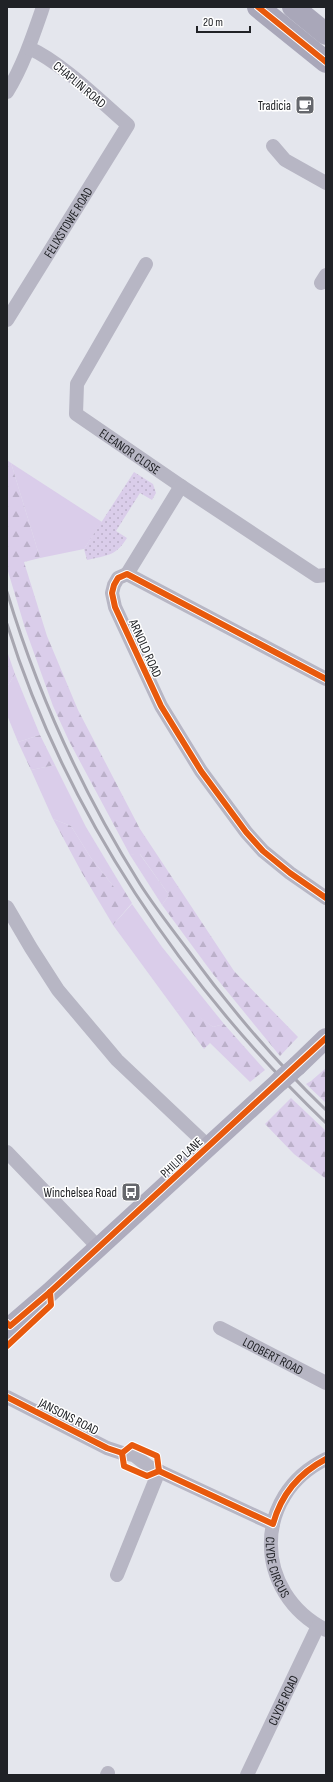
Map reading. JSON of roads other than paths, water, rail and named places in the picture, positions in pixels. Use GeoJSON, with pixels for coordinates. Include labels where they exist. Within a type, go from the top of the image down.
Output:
{"type":"FeatureCollection","features":[{"type":"Feature","properties":{"kind":"highway"},"geometry":{"type":"LineString","coordinates":[[293,7],[326,34]]}},
{"type":"Feature","properties":{"kind":"highway"},"geometry":{"type":"LineString","coordinates":[[269,10],[326,62]]}},
{"type":"Feature","properties":{"kind":"main road","name":"PHILIP LANE"},"geometry":{"type":"LineString","coordinates":[[8,1326],[209,1147],[326,1038]]}},
{"type":"Feature","properties":{"kind":"street"},"geometry":{"type":"LineString","coordinates":[[7,92],[16,78],[29,48],[43,7]]}},
{"type":"Feature","properties":{"kind":"street","name":"CHAPLIN ROAD"},"geometry":{"type":"LineString","coordinates":[[29,48],[40,53],[55,64],[128,125]]}},
{"type":"Feature","properties":{"kind":"street","name":"FELIXSTOWE ROAD"},"geometry":{"type":"LineString","coordinates":[[7,320],[128,125]]}},
{"type":"Feature","properties":{"kind":"street"},"geometry":{"type":"LineString","coordinates":[[273,146],[286,160],[326,183]]}},
{"type":"Feature","properties":{"kind":"street","name":"ELEANOR CLOSE"},"geometry":{"type":"LineString","coordinates":[[146,264],[77,384],[76,414],[317,576],[326,575]]}},
{"type":"Feature","properties":{"kind":"street"},"geometry":{"type":"LineString","coordinates":[[181,486],[127,574],[326,678]]}},
{"type":"Feature","properties":{"kind":"street","name":"ARNOLD ROAD"},"geometry":{"type":"LineString","coordinates":[[127,574],[118,578],[114,585],[112,593],[115,607],[160,706],[201,770],[246,832],[263,851],[290,873],[326,898]]}},
{"type":"Feature","properties":{"kind":"street"},"geometry":{"type":"LineString","coordinates":[[7,907],[58,990],[117,1060],[209,1147]]}},
{"type":"Feature","properties":{"kind":"street"},"geometry":{"type":"LineString","coordinates":[[7,1152],[98,1247]]}},
{"type":"Feature","properties":{"kind":"street","name":"LOOBERT ROAD"},"geometry":{"type":"LineString","coordinates":[[220,1328],[326,1383]]}},
{"type":"Feature","properties":{"kind":"street","name":"JANSONS ROAD"},"geometry":{"type":"LineString","coordinates":[[7,1397],[107,1448],[134,1455],[159,1471],[273,1524]]}},
{"type":"Feature","properties":{"kind":"street","name":"CLYDE CIRCUS"},"geometry":{"type":"LineString","coordinates":[[322,1628],[295,1608],[279,1584],[271,1555],[271,1536],[273,1524],[279,1507],[288,1490],[305,1472],[326,1459]]}},
{"type":"Feature","properties":{"kind":"street"},"geometry":{"type":"LineString","coordinates":[[117,1575],[159,1471]]}},
{"type":"Feature","properties":{"kind":"street","name":"CLYDE ROAD"},"geometry":{"type":"LineString","coordinates":[[247,1775],[322,1628]]}},
{"type":"Feature","properties":{"kind":"railway"},"geometry":{"type":"LineString","coordinates":[[7,592],[19,630],[48,706],[81,779],[119,850],[151,900],[236,1013],[271,1053],[326,1110]]}},
{"type":"Feature","properties":{"kind":"railway"},"geometry":{"type":"LineString","coordinates":[[7,624],[32,694],[62,762],[96,829],[135,893],[178,955],[224,1014],[274,1070],[326,1123]]}},
{"type":"Feature","properties":{"kind":"place","name":"Tradicia"},"geometry":{"type":"Point","coordinates":[305,105]}},
{"type":"Feature","properties":{"kind":"place","name":"Winchelsea Road"},"geometry":{"type":"Point","coordinates":[131,1192]}}]}
